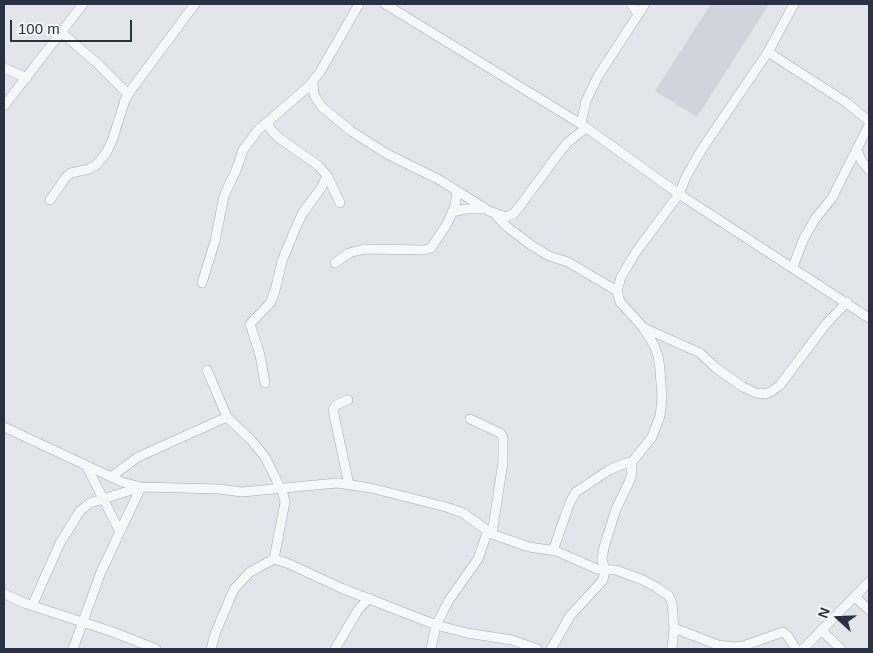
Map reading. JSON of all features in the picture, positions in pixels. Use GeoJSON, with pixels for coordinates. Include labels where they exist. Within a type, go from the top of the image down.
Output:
{"type":"FeatureCollection","features":[{"type":"Feature","properties":{"kind":"street"},"geometry":{"type":"LineString","coordinates":[[4,106],[83,4]]}},
{"type":"Feature","properties":{"kind":"street"},"geometry":{"type":"LineString","coordinates":[[50,200],[66,177],[71,173],[89,169],[96,165],[106,153],[128,94],[143,71],[195,4]]}},
{"type":"Feature","properties":{"kind":"street"},"geometry":{"type":"LineString","coordinates":[[202,283],[215,241],[224,196],[243,150],[258,130],[313,82],[335,49],[359,4]]}},
{"type":"Feature","properties":{"kind":"street"},"geometry":{"type":"LineString","coordinates":[[631,4],[638,14]]}},
{"type":"Feature","properties":{"kind":"street"},"geometry":{"type":"LineString","coordinates":[[313,82],[314,95],[322,107],[351,131],[387,154],[423,171],[485,209],[506,217],[513,214],[556,157],[583,126],[586,101],[598,76],[645,4]]}},
{"type":"Feature","properties":{"kind":"street"},"geometry":{"type":"LineString","coordinates":[[552,649],[570,616],[602,580],[605,570],[602,560],[603,552],[616,509],[631,478],[632,462],[652,437],[658,424],[661,408],[658,356],[644,328],[620,302],[617,291],[623,272],[679,194],[687,175],[702,150],[768,52],[794,4]]}},
{"type":"Feature","properties":{"kind":"street"},"geometry":{"type":"LineString","coordinates":[[391,5],[583,126],[679,194],[869,318]]}},
{"type":"Feature","properties":{"kind":"street"},"geometry":{"type":"LineString","coordinates":[[62,33],[97,63],[128,94]]}},
{"type":"Feature","properties":{"kind":"street"},"geometry":{"type":"LineString","coordinates":[[768,52],[847,103],[869,123],[832,198],[802,240],[793,268]]}},
{"type":"Feature","properties":{"kind":"street"},"geometry":{"type":"LineString","coordinates":[[4,68],[27,78]]}},
{"type":"Feature","properties":{"kind":"street"},"geometry":{"type":"LineString","coordinates":[[267,123],[279,138],[309,157],[319,166],[327,176],[340,203]]}},
{"type":"Feature","properties":{"kind":"street"},"geometry":{"type":"LineString","coordinates":[[857,149],[863,163],[869,170]]}},
{"type":"Feature","properties":{"kind":"street"},"geometry":{"type":"LineString","coordinates":[[265,383],[260,355],[250,324],[271,302],[278,274],[291,238],[302,214],[322,188],[327,176]]}},
{"type":"Feature","properties":{"kind":"street"},"geometry":{"type":"LineString","coordinates":[[335,263],[350,253],[364,249],[424,250],[431,248],[447,224],[458,192]]}},
{"type":"Feature","properties":{"kind":"street"},"geometry":{"type":"LineString","coordinates":[[452,212],[466,209],[485,209]]}},
{"type":"Feature","properties":{"kind":"street"},"geometry":{"type":"LineString","coordinates":[[495,214],[506,226],[531,245],[549,256],[568,262],[617,291]]}},
{"type":"Feature","properties":{"kind":"street"},"geometry":{"type":"LineString","coordinates":[[644,328],[695,350],[720,372],[744,387],[756,393],[766,394],[772,392],[780,385],[826,324],[847,302]]}},
{"type":"Feature","properties":{"kind":"street"},"geometry":{"type":"LineString","coordinates":[[207,370],[227,416],[265,457],[281,489],[285,502],[274,560]]}},
{"type":"Feature","properties":{"kind":"street"},"geometry":{"type":"LineString","coordinates":[[348,400],[336,405],[333,410],[349,485]]}},
{"type":"Feature","properties":{"kind":"street"},"geometry":{"type":"LineString","coordinates":[[111,477],[138,457],[227,416]]}},
{"type":"Feature","properties":{"kind":"street"},"geometry":{"type":"LineString","coordinates":[[430,649],[436,625],[449,600],[478,559],[490,532],[503,462],[503,437],[500,433],[470,418]]}},
{"type":"Feature","properties":{"kind":"street"},"geometry":{"type":"LineString","coordinates":[[4,427],[122,482],[141,487],[219,489],[242,492],[337,483],[371,488],[446,507],[463,514],[490,532],[529,548],[553,551],[592,567],[616,570],[644,580],[669,596],[672,603],[674,628],[672,649]]}},
{"type":"Feature","properties":{"kind":"street"},"geometry":{"type":"LineString","coordinates":[[553,551],[570,502],[576,492],[609,470],[632,462]]}},
{"type":"Feature","properties":{"kind":"street"},"geometry":{"type":"LineString","coordinates":[[86,465],[120,532]]}},
{"type":"Feature","properties":{"kind":"street"},"geometry":{"type":"LineString","coordinates":[[32,606],[54,555],[69,527],[86,505],[102,498],[141,487]]}},
{"type":"Feature","properties":{"kind":"street"},"geometry":{"type":"LineString","coordinates":[[72,649],[84,622],[97,583],[141,487]]}},
{"type":"Feature","properties":{"kind":"street"},"geometry":{"type":"LineString","coordinates":[[211,649],[215,634],[234,590],[245,576],[274,560],[287,563],[341,588],[436,625],[467,633],[512,640],[537,649]]}},
{"type":"Feature","properties":{"kind":"street"},"geometry":{"type":"LineString","coordinates":[[804,649],[869,582]]}},
{"type":"Feature","properties":{"kind":"street"},"geometry":{"type":"LineString","coordinates":[[4,594],[32,606],[84,622],[156,649]]}},
{"type":"Feature","properties":{"kind":"street"},"geometry":{"type":"LineString","coordinates":[[854,597],[869,610]]}},
{"type":"Feature","properties":{"kind":"street"},"geometry":{"type":"LineString","coordinates":[[335,649],[358,610],[369,598]]}},
{"type":"Feature","properties":{"kind":"street"},"geometry":{"type":"LineString","coordinates":[[674,628],[718,645],[735,647],[782,632],[787,635],[796,649]]}},
{"type":"Feature","properties":{"kind":"street"},"geometry":{"type":"LineString","coordinates":[[821,630],[841,649]]}},
{"type":"Feature","properties":{"kind":"shaded area"},"geometry":{"type":"Polygon","coordinates":[[[711,4],[769,4],[697,117],[655,91],[711,4]]]}}]}
